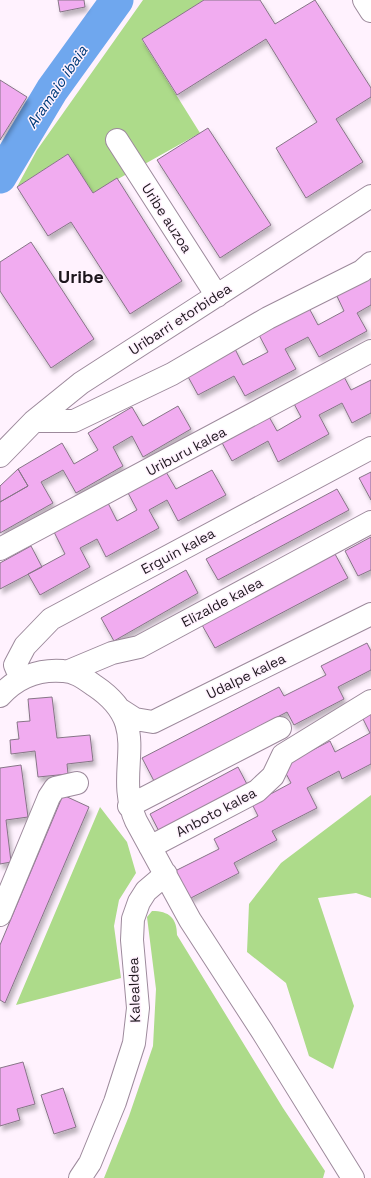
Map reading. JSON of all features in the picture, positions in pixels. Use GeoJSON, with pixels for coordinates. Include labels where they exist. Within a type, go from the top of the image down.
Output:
{"type":"FeatureCollection","features":[{"type":"Feature","properties":{"kind":"street"},"geometry":{"type":"LineString","coordinates":[[364,0],[371,11]]}},
{"type":"Feature","properties":{"kind":"street","name":"Uribe auzoa"},"geometry":{"type":"LineString","coordinates":[[116,140],[217,296]]}},
{"type":"Feature","properties":{"kind":"street","name":"Uribarri etorbidea"},"geometry":{"type":"LineString","coordinates":[[0,456],[34,421],[81,384],[371,196]]}},
{"type":"Feature","properties":{"kind":"street"},"geometry":{"type":"LineString","coordinates":[[34,421],[74,421],[115,402],[172,374],[268,318],[362,271],[371,263]]}},
{"type":"Feature","properties":{"kind":"street","name":"Uriburu kalea"},"geometry":{"type":"LineString","coordinates":[[0,549],[371,351]]}},
{"type":"Feature","properties":{"kind":"street","name":"Erguin kalea"},"geometry":{"type":"LineString","coordinates":[[21,679],[15,665],[25,646],[51,619],[371,448]]}},
{"type":"Feature","properties":{"kind":"street","name":"Elizalde kalea"},"geometry":{"type":"LineString","coordinates":[[69,671],[112,654],[139,647],[371,522]]}},
{"type":"Feature","properties":{"kind":"street","name":"Udalpe kalea"},"geometry":{"type":"LineString","coordinates":[[121,710],[135,719],[153,722],[371,614]]}},
{"type":"Feature","properties":{"kind":"street"},"geometry":{"type":"LineString","coordinates":[[0,696],[9,686],[21,679],[50,670],[69,671],[83,678],[110,696],[121,710],[130,734],[127,796],[129,806],[190,920],[262,1031],[353,1178]]}},
{"type":"Feature","properties":{"kind":"street","name":"Anboto kalea"},"geometry":{"type":"LineString","coordinates":[[150,847],[258,791],[273,776],[284,755],[371,701]]}},
{"type":"Feature","properties":{"kind":"street"},"geometry":{"type":"LineString","coordinates":[[129,806],[280,728]]}},
{"type":"Feature","properties":{"kind":"street"},"geometry":{"type":"LineString","coordinates":[[0,916],[49,797],[55,788],[77,783]]}},
{"type":"Feature","properties":{"kind":"street","name":"Kalealdea"},"geometry":{"type":"LineString","coordinates":[[80,1178],[90,1163],[116,1102],[134,1043],[138,1008],[132,940],[133,919],[139,902],[146,891],[166,874]]}},
{"type":"Feature","properties":{"kind":"green space"},"geometry":{"type":"Polygon","coordinates":[[[143,0],[204,0],[142,40],[200,133],[93,193],[68,154],[17,187],[37,150],[143,0]]]}},
{"type":"Feature","properties":{"kind":"green space"},"geometry":{"type":"Polygon","coordinates":[[[371,795],[371,898],[356,893],[318,898],[354,1006],[333,1069],[309,1056],[286,983],[247,952],[249,904],[281,863],[371,795]]]}},
{"type":"Feature","properties":{"kind":"green space"},"geometry":{"type":"Polygon","coordinates":[[[100,807],[127,842],[136,873],[119,900],[114,926],[121,978],[16,1005],[100,807]]]}},
{"type":"Feature","properties":{"kind":"green space"},"geometry":{"type":"Polygon","coordinates":[[[152,911],[163,912],[174,920],[177,935],[283,1108],[325,1171],[323,1178],[104,1178],[129,1116],[153,1046],[156,989],[147,917],[152,911]]]}},
{"type":"Feature","properties":{"kind":"building"},"geometry":{"type":"Polygon","coordinates":[[[58,0],[84,0],[85,7],[60,12],[58,0]]]}},
{"type":"Feature","properties":{"kind":"building"},"geometry":{"type":"Polygon","coordinates":[[[204,0],[260,0],[275,24],[315,0],[371,88],[371,97],[336,119],[363,162],[306,198],[276,148],[317,122],[266,39],[177,95],[142,39],[204,0]]]}},
{"type":"Feature","properties":{"kind":"building"},"geometry":{"type":"Polygon","coordinates":[[[0,80],[27,97],[0,140],[0,80]]]}},
{"type":"Feature","properties":{"kind":"building"},"geometry":{"type":"Polygon","coordinates":[[[208,128],[271,225],[220,258],[157,160],[208,128]]]}},
{"type":"Feature","properties":{"kind":"building"},"geometry":{"type":"Polygon","coordinates":[[[68,154],[93,193],[117,178],[182,281],[130,314],[71,222],[48,236],[17,187],[68,154]]]}},
{"type":"Feature","properties":{"kind":"building"},"geometry":{"type":"Polygon","coordinates":[[[31,242],[94,339],[51,368],[0,291],[0,262],[31,242]]]}},
{"type":"Feature","properties":{"kind":"building"},"geometry":{"type":"Polygon","coordinates":[[[371,273],[371,305],[357,313],[367,331],[319,357],[308,337],[285,349],[296,369],[245,396],[234,376],[198,395],[186,373],[234,347],[243,365],[268,352],[259,335],[309,308],[318,325],[344,311],[335,292],[371,273]]]}},
{"type":"Feature","properties":{"kind":"building"},"geometry":{"type":"Polygon","coordinates":[[[342,373],[351,390],[371,380],[371,413],[352,423],[342,403],[319,415],[329,434],[278,462],[268,441],[232,461],[220,439],[267,413],[277,431],[301,417],[292,400],[342,373]]]}},
{"type":"Feature","properties":{"kind":"building"},"geometry":{"type":"Polygon","coordinates":[[[178,406],[191,429],[143,457],[132,436],[113,447],[123,466],[76,493],[63,470],[41,482],[53,503],[0,533],[0,502],[28,486],[18,469],[62,443],[74,464],[98,450],[88,433],[132,407],[143,426],[178,406]]]}},
{"type":"Feature","properties":{"kind":"building"},"geometry":{"type":"Polygon","coordinates":[[[18,469],[28,486],[0,502],[0,486],[18,469]]]}},
{"type":"Feature","properties":{"kind":"building"},"geometry":{"type":"Polygon","coordinates":[[[165,470],[176,489],[212,470],[226,495],[178,521],[167,500],[149,510],[159,528],[106,557],[97,539],[80,548],[90,567],[40,595],[28,574],[65,554],[54,532],[108,503],[117,521],[137,510],[127,491],[165,470]]]}},
{"type":"Feature","properties":{"kind":"building"},"geometry":{"type":"Polygon","coordinates":[[[371,472],[371,500],[359,478],[371,472]]]}},
{"type":"Feature","properties":{"kind":"building"},"geometry":{"type":"Polygon","coordinates":[[[337,489],[349,510],[218,580],[206,559],[337,489]]]}},
{"type":"Feature","properties":{"kind":"building"},"geometry":{"type":"Polygon","coordinates":[[[371,537],[371,570],[358,576],[345,551],[371,537]]]}},
{"type":"Feature","properties":{"kind":"building"},"geometry":{"type":"Polygon","coordinates":[[[31,546],[42,567],[0,589],[0,563],[31,546]]]}},
{"type":"Feature","properties":{"kind":"building"},"geometry":{"type":"Polygon","coordinates":[[[335,554],[348,578],[215,648],[202,625],[335,554]]]}},
{"type":"Feature","properties":{"kind":"building"},"geometry":{"type":"Polygon","coordinates":[[[186,570],[198,593],[114,641],[101,618],[186,570]]]}},
{"type":"Feature","properties":{"kind":"building"},"geometry":{"type":"Polygon","coordinates":[[[367,643],[371,651],[371,670],[338,687],[344,699],[294,725],[287,712],[154,781],[142,758],[279,687],[284,696],[326,675],[321,666],[367,643]]]}},
{"type":"Feature","properties":{"kind":"building"},"geometry":{"type":"Polygon","coordinates":[[[52,697],[57,738],[90,735],[93,761],[67,764],[68,774],[38,777],[35,751],[11,754],[10,740],[19,739],[17,722],[30,721],[28,699],[52,697]]]}},
{"type":"Feature","properties":{"kind":"building"},"geometry":{"type":"Polygon","coordinates":[[[371,712],[371,764],[342,779],[339,771],[307,788],[317,808],[272,831],[277,840],[234,863],[239,873],[189,899],[175,871],[219,849],[214,839],[258,816],[252,804],[291,783],[282,766],[330,741],[335,752],[370,733],[362,717],[371,712]]]}},
{"type":"Feature","properties":{"kind":"building"},"geometry":{"type":"Polygon","coordinates":[[[21,765],[28,817],[6,820],[11,862],[0,864],[0,768],[21,765]]]}},
{"type":"Feature","properties":{"kind":"building"},"geometry":{"type":"Polygon","coordinates":[[[238,767],[250,790],[162,837],[150,814],[238,767]]]}},
{"type":"Feature","properties":{"kind":"building"},"geometry":{"type":"Polygon","coordinates":[[[63,795],[89,807],[5,1003],[0,1000],[0,945],[63,795]]]}},
{"type":"Feature","properties":{"kind":"building"},"geometry":{"type":"Polygon","coordinates":[[[23,1062],[35,1104],[17,1109],[20,1120],[0,1126],[0,1068],[23,1062]]]}},
{"type":"Feature","properties":{"kind":"building"},"geometry":{"type":"Polygon","coordinates":[[[63,1088],[76,1127],[54,1134],[41,1095],[63,1088]]]}},
{"type":"Feature","properties":{"kind":"waterway","name":"Aramaio ibaia"},"geometry":{"type":"LineString","coordinates":[[0,177],[52,90],[117,0]]}},
{"type":"Feature","properties":{"kind":"district","name":"Uribe"},"geometry":{"type":"Point","coordinates":[81,277]}}]}
